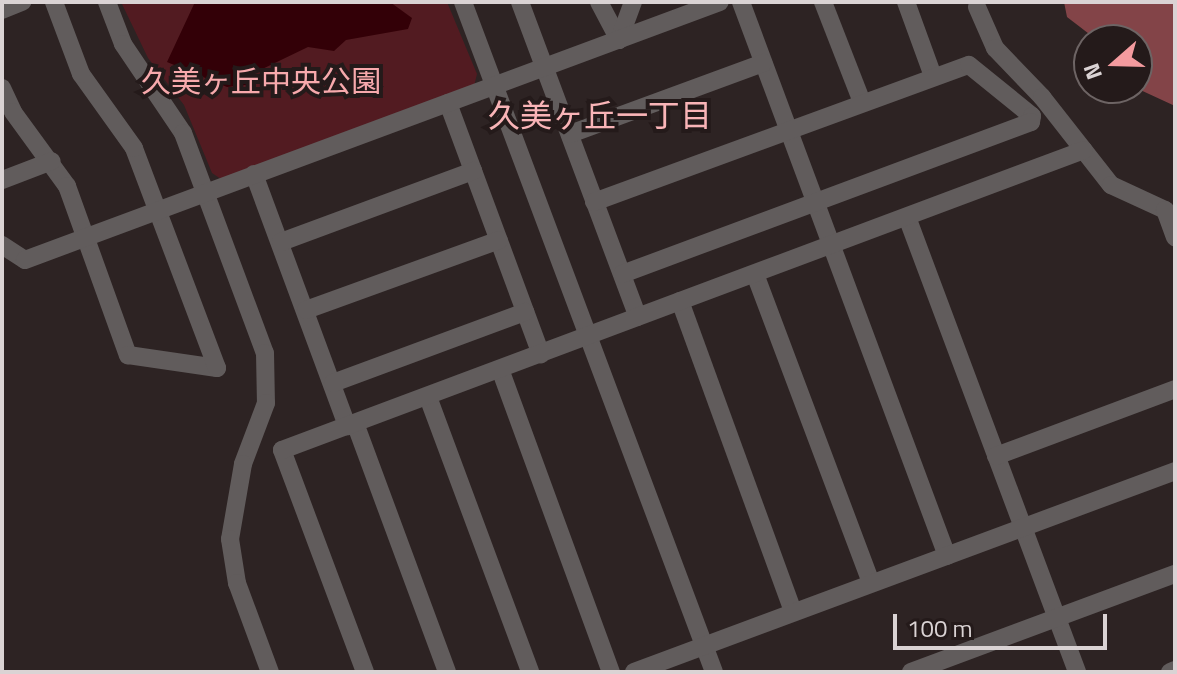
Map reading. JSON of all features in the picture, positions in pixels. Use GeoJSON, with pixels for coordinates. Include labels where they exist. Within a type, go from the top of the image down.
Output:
{"type":"FeatureCollection","features":[{"type":"Feature","properties":{"kind":"street"},"geometry":{"type":"LineString","coordinates":[[2,10],[22,2]]}},
{"type":"Feature","properties":{"kind":"street"},"geometry":{"type":"LineString","coordinates":[[3,94],[52,161],[87,238],[128,355],[217,368],[134,148],[81,74],[54,2]]}},
{"type":"Feature","properties":{"kind":"street"},"geometry":{"type":"LineString","coordinates":[[107,2],[123,44],[183,133],[268,366],[266,403],[243,464],[230,539],[237,583],[270,672]]}},
{"type":"Feature","properties":{"kind":"street"},"geometry":{"type":"LineString","coordinates":[[463,2],[714,672]]}},
{"type":"Feature","properties":{"kind":"street"},"geometry":{"type":"LineString","coordinates":[[520,2],[638,317]]}},
{"type":"Feature","properties":{"kind":"street"},"geometry":{"type":"LineString","coordinates":[[599,2],[619,40]]}},
{"type":"Feature","properties":{"kind":"street"},"geometry":{"type":"LineString","coordinates":[[619,40],[633,2]]}},
{"type":"Feature","properties":{"kind":"street"},"geometry":{"type":"LineString","coordinates":[[2,245],[25,260],[720,2]]}},
{"type":"Feature","properties":{"kind":"street"},"geometry":{"type":"LineString","coordinates":[[741,2],[947,556]]}},
{"type":"Feature","properties":{"kind":"street"},"geometry":{"type":"LineString","coordinates":[[823,2],[862,102]]}},
{"type":"Feature","properties":{"kind":"street"},"geometry":{"type":"LineString","coordinates":[[906,2],[933,76]]}},
{"type":"Feature","properties":{"kind":"street"},"geometry":{"type":"LineString","coordinates":[[913,20],[923,2]]}},
{"type":"Feature","properties":{"kind":"street"},"geometry":{"type":"LineString","coordinates":[[977,7],[995,48],[1111,185],[1165,210],[1175,237]]}},
{"type":"Feature","properties":{"kind":"street"},"geometry":{"type":"LineString","coordinates":[[570,134],[763,63]]}},
{"type":"Feature","properties":{"kind":"street"},"geometry":{"type":"LineString","coordinates":[[594,202],[969,65],[1032,116],[1031,122],[622,274]]}},
{"type":"Feature","properties":{"kind":"street"},"geometry":{"type":"LineString","coordinates":[[448,103],[541,354]]}},
{"type":"Feature","properties":{"kind":"street"},"geometry":{"type":"LineString","coordinates":[[365,672],[282,450],[1084,150]]}},
{"type":"Feature","properties":{"kind":"street"},"geometry":{"type":"LineString","coordinates":[[2,180],[52,161]]}},
{"type":"Feature","properties":{"kind":"street"},"geometry":{"type":"LineString","coordinates":[[281,242],[473,171]]}},
{"type":"Feature","properties":{"kind":"street"},"geometry":{"type":"LineString","coordinates":[[254,174],[447,672]]}},
{"type":"Feature","properties":{"kind":"street"},"geometry":{"type":"LineString","coordinates":[[907,217],[1077,672]]}},
{"type":"Feature","properties":{"kind":"street"},"geometry":{"type":"LineString","coordinates":[[306,310],[499,240]]}},
{"type":"Feature","properties":{"kind":"street"},"geometry":{"type":"LineString","coordinates":[[755,274],[871,583]]}},
{"type":"Feature","properties":{"kind":"street"},"geometry":{"type":"LineString","coordinates":[[680,301],[793,612]]}},
{"type":"Feature","properties":{"kind":"street"},"geometry":{"type":"LineString","coordinates":[[333,383],[525,312]]}},
{"type":"Feature","properties":{"kind":"street"},"geometry":{"type":"LineString","coordinates":[[500,369],[611,672]]}},
{"type":"Feature","properties":{"kind":"street"},"geometry":{"type":"LineString","coordinates":[[996,456],[1175,389]]}},
{"type":"Feature","properties":{"kind":"street"},"geometry":{"type":"LineString","coordinates":[[428,397],[530,672]]}},
{"type":"Feature","properties":{"kind":"street"},"geometry":{"type":"LineString","coordinates":[[634,672],[1175,471]]}},
{"type":"Feature","properties":{"kind":"street"},"geometry":{"type":"LineString","coordinates":[[911,672],[1175,574]]}},
{"type":"Feature","properties":{"kind":"green space","name":"久美ヶ丘中央公園"},"geometry":{"type":"Polygon","coordinates":[[[121,2],[447,2],[477,74],[474,86],[221,179],[212,173],[184,105],[148,58],[121,2]]]}},
{"type":"Feature","properties":{"kind":"shaded area"},"geometry":{"type":"Polygon","coordinates":[[[195,2],[390,2],[412,18],[408,29],[346,40],[334,51],[308,47],[254,73],[253,84],[227,87],[167,62],[195,2]]]}},
{"type":"Feature","properties":{"kind":"shaded area"},"geometry":{"type":"Polygon","coordinates":[[[1064,2],[1175,2],[1175,106],[1153,96],[1153,24],[1076,24],[1067,17],[1064,2]]]}},
{"type":"Feature","properties":{"kind":"district","name":"久美ヶ丘一丁目"},"geometry":{"type":"Point","coordinates":[600,115]}}]}
